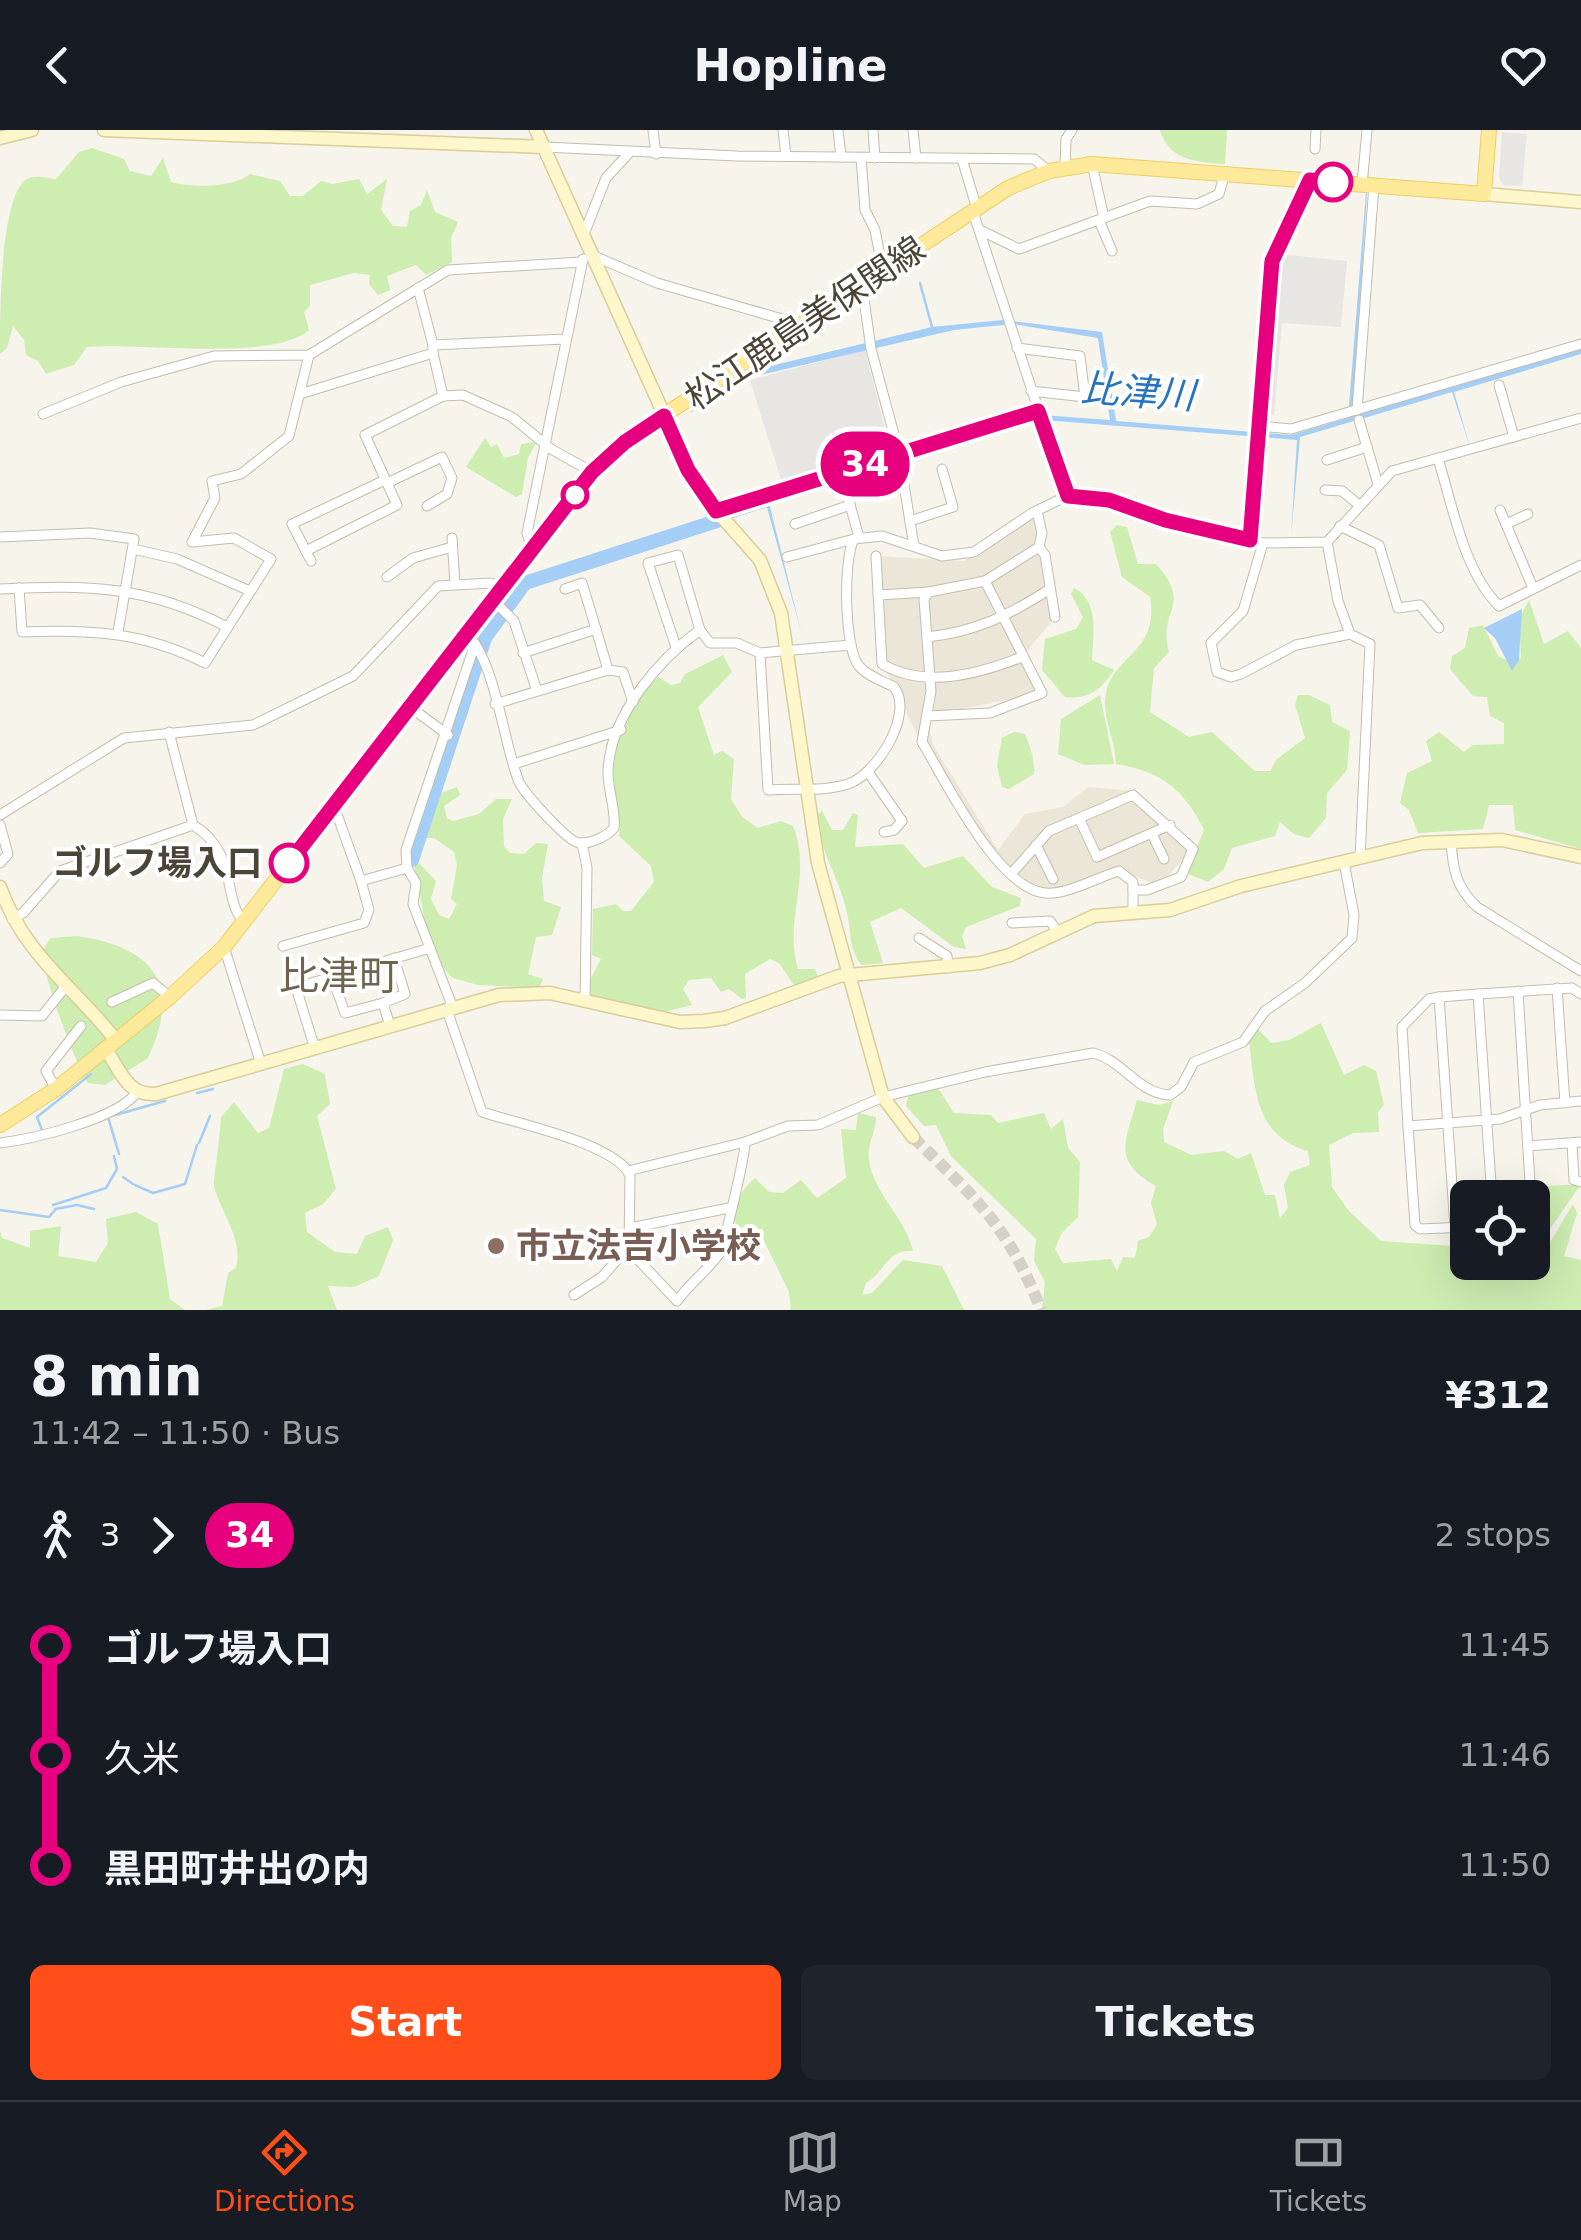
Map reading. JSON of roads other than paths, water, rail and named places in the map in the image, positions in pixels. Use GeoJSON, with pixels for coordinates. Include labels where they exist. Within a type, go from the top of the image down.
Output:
{"type":"FeatureCollection","features":[{"type":"Feature","properties":{"kind":"main road"},"geometry":{"type":"LineString","coordinates":[[1484,194],[1488,130]]}},
{"type":"Feature","properties":{"kind":"main road","name":"松江鹿島美保関線"},"geometry":{"type":"LineString","coordinates":[[0,1125],[56,1088],[170,997],[224,946],[410,707],[475,646],[501,606],[503,587],[592,472],[625,442],[1008,188],[1049,171],[1092,164],[1484,194]]}},
{"type":"Feature","properties":{"kind":"street"},"geometry":{"type":"LineString","coordinates":[[0,138],[32,130]]}},
{"type":"Feature","properties":{"kind":"street"},"geometry":{"type":"LineString","coordinates":[[104,130],[394,136],[656,154],[1034,159],[1049,171]]}},
{"type":"Feature","properties":{"kind":"street"},"geometry":{"type":"LineString","coordinates":[[536,130],[584,234],[589,256],[688,470],[720,515],[760,560],[771,582],[786,650],[818,863],[883,1097],[912,1137]]}},
{"type":"Feature","properties":{"kind":"street"},"geometry":{"type":"LineString","coordinates":[[653,130],[656,154]]}},
{"type":"Feature","properties":{"kind":"street"},"geometry":{"type":"LineString","coordinates":[[783,130],[786,156]]}},
{"type":"Feature","properties":{"kind":"street"},"geometry":{"type":"LineString","coordinates":[[838,130],[841,157]]}},
{"type":"Feature","properties":{"kind":"street"},"geometry":{"type":"LineString","coordinates":[[872,130],[876,158]]}},
{"type":"Feature","properties":{"kind":"street"},"geometry":{"type":"LineString","coordinates":[[913,130],[916,158]]}},
{"type":"Feature","properties":{"kind":"street"},"geometry":{"type":"LineString","coordinates":[[1065,167],[1063,153],[1072,130]]}},
{"type":"Feature","properties":{"kind":"street"},"geometry":{"type":"LineString","coordinates":[[1315,149],[1316,130]]}},
{"type":"Feature","properties":{"kind":"street"},"geometry":{"type":"LineString","coordinates":[[1367,130],[1368,185],[1354,413],[1378,484]]}},
{"type":"Feature","properties":{"kind":"street"},"geometry":{"type":"LineString","coordinates":[[584,234],[606,178],[630,152]]}},
{"type":"Feature","properties":{"kind":"street"},"geometry":{"type":"LineString","coordinates":[[861,158],[864,205],[876,230],[882,272]]}},
{"type":"Feature","properties":{"kind":"street"},"geometry":{"type":"LineString","coordinates":[[962,159],[1017,348],[1068,496]]}},
{"type":"Feature","properties":{"kind":"street"},"geometry":{"type":"LineString","coordinates":[[1092,164],[1112,251]]}},
{"type":"Feature","properties":{"kind":"street"},"geometry":{"type":"LineString","coordinates":[[980,230],[1019,249],[1150,201],[1200,203],[1219,194],[1225,172]]}},
{"type":"Feature","properties":{"kind":"street"},"geometry":{"type":"LineString","coordinates":[[1250,540],[1272,261],[1310,180]]}},
{"type":"Feature","properties":{"kind":"street"},"geometry":{"type":"LineString","coordinates":[[1484,194],[1581,202]]}},
{"type":"Feature","properties":{"kind":"street"},"geometry":{"type":"LineString","coordinates":[[532,549],[527,533],[566,339],[589,256]]}},
{"type":"Feature","properties":{"kind":"street"},"geometry":{"type":"LineString","coordinates":[[44,414],[122,382],[214,356],[309,355],[456,269],[589,256],[657,283],[782,319],[791,333]]}},
{"type":"Feature","properties":{"kind":"street"},"geometry":{"type":"LineString","coordinates":[[862,285],[870,346],[899,453]]}},
{"type":"Feature","properties":{"kind":"street"},"geometry":{"type":"LineString","coordinates":[[418,288],[443,396]]}},
{"type":"Feature","properties":{"kind":"street"},"geometry":{"type":"LineString","coordinates":[[300,394],[433,349],[566,339]]}},
{"type":"Feature","properties":{"kind":"street"},"geometry":{"type":"LineString","coordinates":[[1259,431],[1291,428],[1354,413],[1581,344]]}},
{"type":"Feature","properties":{"kind":"street"},"geometry":{"type":"LineString","coordinates":[[1017,348],[1080,356],[1085,397],[1032,392]]}},
{"type":"Feature","properties":{"kind":"street"},"geometry":{"type":"LineString","coordinates":[[184,562],[215,498],[212,481],[241,474],[289,436],[309,355]]}},
{"type":"Feature","properties":{"kind":"street"},"geometry":{"type":"LineString","coordinates":[[1499,385],[1514,437]]}},
{"type":"Feature","properties":{"kind":"street"},"geometry":{"type":"LineString","coordinates":[[306,550],[397,505],[365,436],[443,396],[480,400],[592,472]]}},
{"type":"Feature","properties":{"kind":"street"},"geometry":{"type":"LineString","coordinates":[[720,515],[899,453],[1039,416]]}},
{"type":"Feature","properties":{"kind":"street"},"geometry":{"type":"LineString","coordinates":[[787,557],[857,538],[882,536],[942,556],[974,552],[1068,496],[1109,500],[1165,520],[1263,544],[1327,542],[1392,471],[1581,418]]}},
{"type":"Feature","properties":{"kind":"street"},"geometry":{"type":"LineString","coordinates":[[1327,460],[1367,447]]}},
{"type":"Feature","properties":{"kind":"street"},"geometry":{"type":"LineString","coordinates":[[311,561],[292,524],[442,458],[452,478],[446,494],[427,506]]}},
{"type":"Feature","properties":{"kind":"street"},"geometry":{"type":"LineString","coordinates":[[1438,459],[1453,513],[1486,593],[1498,606],[1581,565]]}},
{"type":"Feature","properties":{"kind":"street"},"geometry":{"type":"LineString","coordinates":[[910,520],[953,507],[942,468]]}},
{"type":"Feature","properties":{"kind":"street"},"geometry":{"type":"LineString","coordinates":[[760,653],[768,790],[850,784],[868,772],[898,722],[900,694],[858,665],[850,645],[846,561],[857,538],[844,482]]}},
{"type":"Feature","properties":{"kind":"street"},"geometry":{"type":"LineString","coordinates":[[904,485],[914,546]]}},
{"type":"Feature","properties":{"kind":"street"},"geometry":{"type":"LineString","coordinates":[[1325,490],[1342,492],[1359,504]]}},
{"type":"Feature","properties":{"kind":"street"},"geometry":{"type":"LineString","coordinates":[[795,524],[850,506]]}},
{"type":"Feature","properties":{"kind":"street"},"geometry":{"type":"LineString","coordinates":[[1500,510],[1533,588]]}},
{"type":"Feature","properties":{"kind":"street"},"geometry":{"type":"LineString","coordinates":[[878,596],[929,592],[985,581],[1039,547],[1042,534],[1037,511]]}},
{"type":"Feature","properties":{"kind":"street"},"geometry":{"type":"LineString","coordinates":[[1506,524],[1528,514]]}},
{"type":"Feature","properties":{"kind":"street"},"geometry":{"type":"LineString","coordinates":[[1340,526],[1379,545],[1398,608],[1420,605],[1439,628]]}},
{"type":"Feature","properties":{"kind":"street"},"geometry":{"type":"LineString","coordinates":[[0,537],[90,532],[134,539],[118,632]]}},
{"type":"Feature","properties":{"kind":"street"},"geometry":{"type":"LineString","coordinates":[[19,588],[22,632],[118,632],[162,643],[204,663],[271,559],[234,538],[192,542]]}},
{"type":"Feature","properties":{"kind":"street"},"geometry":{"type":"LineString","coordinates":[[387,577],[413,558],[452,542],[455,584]]}},
{"type":"Feature","properties":{"kind":"street"},"geometry":{"type":"LineString","coordinates":[[1327,542],[1338,601],[1350,634]]}},
{"type":"Feature","properties":{"kind":"street"},"geometry":{"type":"LineString","coordinates":[[1263,544],[1243,611],[1211,644],[1218,672],[1231,677],[1242,674],[1296,645],[1350,634],[1370,644],[1360,858]]}},
{"type":"Feature","properties":{"kind":"street"},"geometry":{"type":"LineString","coordinates":[[1039,547],[1045,555],[1055,617]]}},
{"type":"Feature","properties":{"kind":"street"},"geometry":{"type":"LineString","coordinates":[[133,549],[184,562],[250,592]]}},
{"type":"Feature","properties":{"kind":"street"},"geometry":{"type":"LineString","coordinates":[[676,648],[648,564],[678,555],[700,630],[710,643],[737,644],[760,653],[850,645]]}},
{"type":"Feature","properties":{"kind":"street"},"geometry":{"type":"LineString","coordinates":[[876,556],[882,664],[904,678],[930,678],[983,672],[1022,657]]}},
{"type":"Feature","properties":{"kind":"street"},"geometry":{"type":"LineString","coordinates":[[927,716],[990,713],[1042,693],[985,581]]}},
{"type":"Feature","properties":{"kind":"street"},"geometry":{"type":"LineString","coordinates":[[564,588],[582,584],[608,670]]}},
{"type":"Feature","properties":{"kind":"street"},"geometry":{"type":"LineString","coordinates":[[0,589],[85,585],[126,590],[174,602],[227,627]]}},
{"type":"Feature","properties":{"kind":"street"},"geometry":{"type":"LineString","coordinates":[[0,815],[124,738],[254,725],[342,682],[360,671],[438,586],[503,587]]}},
{"type":"Feature","properties":{"kind":"street"},"geometry":{"type":"LineString","coordinates":[[927,637],[962,633],[1003,619],[1050,589]]}},
{"type":"Feature","properties":{"kind":"street"},"geometry":{"type":"LineString","coordinates":[[929,592],[924,599],[930,678],[922,742],[980,839],[1026,888],[1049,894],[1119,872],[1133,882],[1133,913]]}},
{"type":"Feature","properties":{"kind":"street"},"geometry":{"type":"LineString","coordinates":[[501,606],[538,691]]}},
{"type":"Feature","properties":{"kind":"street"},"geometry":{"type":"LineString","coordinates":[[523,653],[596,629]]}},
{"type":"Feature","properties":{"kind":"street"},"geometry":{"type":"LineString","coordinates":[[475,646],[526,794],[569,838],[582,843],[603,838],[614,828],[608,772],[634,702],[656,666],[700,630]]}},
{"type":"Feature","properties":{"kind":"street"},"geometry":{"type":"LineString","coordinates":[[475,646],[448,736],[408,842],[408,868],[416,883],[413,904],[482,1112],[591,1148],[628,1171],[745,1142],[788,1126],[829,1122],[883,1097],[984,1072],[1093,1053],[1103,1056],[1144,1088],[1170,1094],[1181,1088],[1194,1062],[1243,1042],[1264,1011],[1305,983],[1352,938],[1354,915],[1344,862]]}},
{"type":"Feature","properties":{"kind":"street"},"geometry":{"type":"LineString","coordinates":[[495,704],[608,670],[623,672],[634,702]]}},
{"type":"Feature","properties":{"kind":"street"},"geometry":{"type":"LineString","coordinates":[[410,707],[448,736]]}},
{"type":"Feature","properties":{"kind":"street"},"geometry":{"type":"LineString","coordinates":[[514,764],[621,730]]}},
{"type":"Feature","properties":{"kind":"street"},"geometry":{"type":"LineString","coordinates":[[169,732],[194,825],[212,836],[233,886],[236,913],[244,921]]}},
{"type":"Feature","properties":{"kind":"street"},"geometry":{"type":"LineString","coordinates":[[868,772],[902,822],[894,830],[884,832]]}},
{"type":"Feature","properties":{"kind":"street"},"geometry":{"type":"LineString","coordinates":[[1012,873],[1050,831],[1133,795],[1193,849],[1181,877],[1147,890],[1133,890]]}},
{"type":"Feature","properties":{"kind":"street"},"geometry":{"type":"LineString","coordinates":[[283,946],[368,920],[360,881],[334,806]]}},
{"type":"Feature","properties":{"kind":"street"},"geometry":{"type":"LineString","coordinates":[[1079,818],[1097,857],[1170,826]]}},
{"type":"Feature","properties":{"kind":"street"},"geometry":{"type":"LineString","coordinates":[[0,825],[8,854],[0,863]]}},
{"type":"Feature","properties":{"kind":"street"},"geometry":{"type":"LineString","coordinates":[[12,918],[22,914],[60,871],[194,825]]}},
{"type":"Feature","properties":{"kind":"street"},"geometry":{"type":"LineString","coordinates":[[1152,834],[1164,859]]}},
{"type":"Feature","properties":{"kind":"street"},"geometry":{"type":"LineString","coordinates":[[137,1092],[156,1094],[517,992],[585,1000],[680,1022],[704,1022],[850,975],[948,968],[1010,956],[1094,916],[1186,907],[1242,886],[1422,843],[1502,840],[1581,856]]}},
{"type":"Feature","properties":{"kind":"street"},"geometry":{"type":"LineString","coordinates":[[1451,842],[1452,867],[1463,893],[1581,971]]}},
{"type":"Feature","properties":{"kind":"street"},"geometry":{"type":"LineString","coordinates":[[582,843],[587,868],[585,1000]]}},
{"type":"Feature","properties":{"kind":"street"},"geometry":{"type":"LineString","coordinates":[[1036,845],[1053,879]]}},
{"type":"Feature","properties":{"kind":"street"},"geometry":{"type":"LineString","coordinates":[[360,881],[408,868]]}},
{"type":"Feature","properties":{"kind":"street"},"geometry":{"type":"LineString","coordinates":[[0,887],[29,949],[66,986],[110,1044],[137,1092]]}},
{"type":"Feature","properties":{"kind":"street"},"geometry":{"type":"LineString","coordinates":[[1012,922],[1050,921],[1057,931]]}},
{"type":"Feature","properties":{"kind":"street"},"geometry":{"type":"LineString","coordinates":[[919,938],[947,956],[948,968]]}},
{"type":"Feature","properties":{"kind":"street"},"geometry":{"type":"LineString","coordinates":[[224,946],[261,1064]]}},
{"type":"Feature","properties":{"kind":"street"},"geometry":{"type":"LineString","coordinates":[[315,1049],[298,988],[430,948]]}},
{"type":"Feature","properties":{"kind":"street"},"geometry":{"type":"LineString","coordinates":[[332,976],[345,1012],[383,1003],[405,994],[394,958]]}},
{"type":"Feature","properties":{"kind":"street"},"geometry":{"type":"LineString","coordinates":[[112,1002],[154,982],[170,997]]}},
{"type":"Feature","properties":{"kind":"street"},"geometry":{"type":"LineString","coordinates":[[0,1015],[42,1016],[66,986]]}},
{"type":"Feature","properties":{"kind":"street"},"geometry":{"type":"LineString","coordinates":[[1558,988],[1565,1103]]}},
{"type":"Feature","properties":{"kind":"street"},"geometry":{"type":"LineString","coordinates":[[1450,1228],[1420,1229],[1415,1224],[1402,1027],[1429,1000],[1439,998],[1558,988],[1572,988],[1581,994]]}},
{"type":"Feature","properties":{"kind":"street"},"geometry":{"type":"LineString","coordinates":[[1518,991],[1531,1180]]}},
{"type":"Feature","properties":{"kind":"street"},"geometry":{"type":"LineString","coordinates":[[1478,994],[1491,1180]]}},
{"type":"Feature","properties":{"kind":"street"},"geometry":{"type":"LineString","coordinates":[[1439,998],[1451,1180]]}},
{"type":"Feature","properties":{"kind":"street"},"geometry":{"type":"LineString","coordinates":[[383,1003],[390,1026]]}},
{"type":"Feature","properties":{"kind":"street"},"geometry":{"type":"LineString","coordinates":[[56,1088],[46,1070],[82,1026]]}},
{"type":"Feature","properties":{"kind":"street"},"geometry":{"type":"LineString","coordinates":[[0,1143],[106,1114],[125,1106],[137,1092]]}},
{"type":"Feature","properties":{"kind":"street"},"geometry":{"type":"LineString","coordinates":[[1408,1126],[1488,1120],[1526,1112],[1540,1104],[1581,1102]]}},
{"type":"Feature","properties":{"kind":"street"},"geometry":{"type":"LineString","coordinates":[[628,1171],[629,1246],[633,1258],[674,1305],[720,1253],[727,1236],[729,1208],[745,1164],[745,1142]]}},
{"type":"Feature","properties":{"kind":"street"},"geometry":{"type":"LineString","coordinates":[[1528,1146],[1576,1143],[1574,1180],[1581,1182]]}},
{"type":"Feature","properties":{"kind":"street"},"geometry":{"type":"LineString","coordinates":[[630,1228],[729,1208]]}},
{"type":"Feature","properties":{"kind":"street"},"geometry":{"type":"LineString","coordinates":[[574,1295],[602,1277],[629,1246]]}},
{"type":"Feature","properties":{"kind":"water"},"geometry":{"type":"Polygon","coordinates":[[[1371,130],[1353,415],[1581,349],[1581,354],[1454,392],[1470,447],[1452,392],[1300,437],[1291,536],[1297,440],[1043,420],[769,503],[801,631],[767,507],[712,525],[705,518],[1042,415],[1110,420],[1098,338],[1013,324],[954,330],[756,376],[687,414],[754,370],[932,327],[1003,320],[1102,332],[1116,421],[1291,435],[1348,418],[1371,130]]]}},
{"type":"Feature","properties":{"kind":"water"},"geometry":{"type":"Polygon","coordinates":[[[1522,609],[1519,660],[1512,671],[1495,638],[1484,628],[1522,609]]]}},
{"type":"Feature","properties":{"kind":"waterway"},"geometry":{"type":"LineString","coordinates":[[920,283],[932,327]]}},
{"type":"Feature","properties":{"kind":"waterway","name":"比津川"},"geometry":{"type":"LineString","coordinates":[[412,860],[485,638],[525,583],[726,518]]}},
{"type":"Feature","properties":{"kind":"waterway"},"geometry":{"type":"LineString","coordinates":[[42,1130],[37,1117],[91,1074]]}},
{"type":"Feature","properties":{"kind":"waterway"},"geometry":{"type":"LineString","coordinates":[[197,1093],[213,1089]]}},
{"type":"Feature","properties":{"kind":"waterway"},"geometry":{"type":"LineString","coordinates":[[119,1154],[108,1117],[165,1101]]}},
{"type":"Feature","properties":{"kind":"waterway"},"geometry":{"type":"LineString","coordinates":[[199,1143],[210,1116]]}},
{"type":"Feature","properties":{"kind":"waterway"},"geometry":{"type":"LineString","coordinates":[[135,1185],[153,1193],[185,1184],[197,1145]]}},
{"type":"Feature","properties":{"kind":"waterway"},"geometry":{"type":"LineString","coordinates":[[53,1205],[106,1188],[117,1169],[114,1156]]}},
{"type":"Feature","properties":{"kind":"waterway"},"geometry":{"type":"LineString","coordinates":[[123,1177],[133,1184]]}},
{"type":"Feature","properties":{"kind":"waterway"},"geometry":{"type":"LineString","coordinates":[[55,1209],[77,1205],[94,1209]]}},
{"type":"Feature","properties":{"kind":"waterway"},"geometry":{"type":"LineString","coordinates":[[0,1210],[49,1217],[56,1209]]}},
{"type":"Feature","properties":{"kind":"tunnel"},"geometry":{"type":"LineString","coordinates":[[913,1137],[1003,1234],[1041,1310]]}},
{"type":"Feature","properties":{"kind":"place","name":"ゴルフ場入口"},"geometry":{"type":"Point","coordinates":[289,863]}},
{"type":"Feature","properties":{"kind":"place","name":"市立法吉小学校"},"geometry":{"type":"Point","coordinates":[496,1246]}},
{"type":"Feature","properties":{"kind":"district","name":"比津町"},"geometry":{"type":"Point","coordinates":[339,976]}}]}
